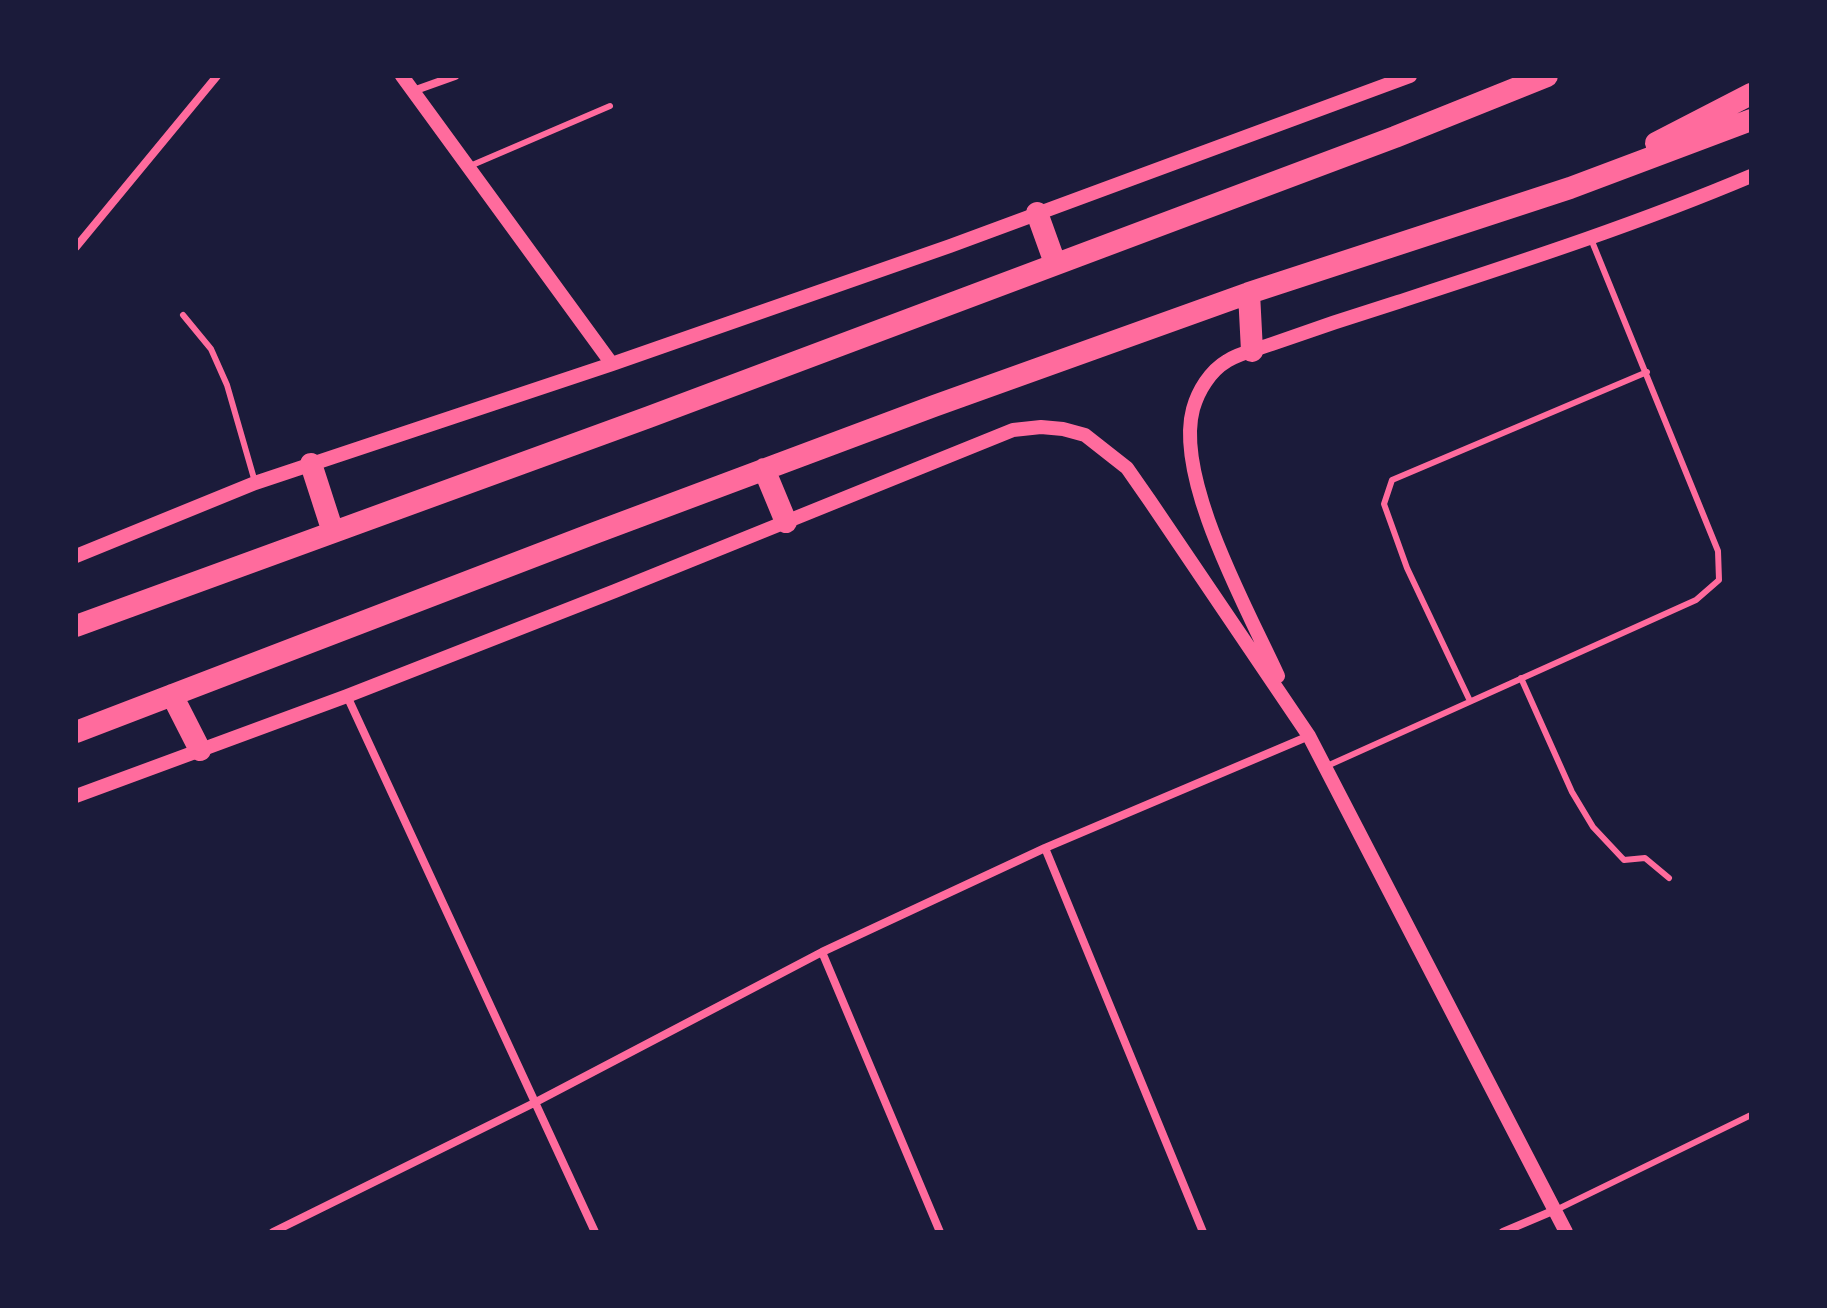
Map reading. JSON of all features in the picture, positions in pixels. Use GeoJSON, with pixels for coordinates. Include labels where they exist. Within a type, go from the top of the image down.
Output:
{"type":"FeatureCollection","features":[{"type":"Feature","properties":{"kind":"highway"},"geometry":{"type":"LineString","coordinates":[[76,626],[649,417],[1395,137],[1547,76]]}},
{"type":"Feature","properties":{"kind":"highway"},"geometry":{"type":"LineString","coordinates":[[1570,188],[1751,94]]}},
{"type":"Feature","properties":{"kind":"highway"},"geometry":{"type":"LineString","coordinates":[[76,732],[764,469],[1249,293],[1570,188],[1751,120]]}},
{"type":"Feature","properties":{"kind":"highway"},"geometry":{"type":"LineString","coordinates":[[1037,213],[1055,263]]}},
{"type":"Feature","properties":{"kind":"highway"},"geometry":{"type":"LineString","coordinates":[[1249,293],[1252,351]]}},
{"type":"Feature","properties":{"kind":"highway"},"geometry":{"type":"LineString","coordinates":[[311,464],[333,532]]}},
{"type":"Feature","properties":{"kind":"highway"},"geometry":{"type":"LineString","coordinates":[[764,469],[786,522]]}},
{"type":"Feature","properties":{"kind":"highway"},"geometry":{"type":"LineString","coordinates":[[172,695],[200,750]]}},
{"type":"Feature","properties":{"kind":"street"},"geometry":{"type":"LineString","coordinates":[[76,247],[217,76]]}},
{"type":"Feature","properties":{"kind":"street"},"geometry":{"type":"LineString","coordinates":[[402,76],[612,364]]}},
{"type":"Feature","properties":{"kind":"street"},"geometry":{"type":"LineString","coordinates":[[413,91],[455,76]]}},
{"type":"Feature","properties":{"kind":"street"},"geometry":{"type":"LineString","coordinates":[[76,556],[255,483],[612,364],[1410,76]]}},
{"type":"Feature","properties":{"kind":"street"},"geometry":{"type":"LineString","coordinates":[[1293,709],[1219,546],[1195,478],[1190,436],[1192,410],[1203,385],[1228,360],[1319,327],[1591,239],[1751,176]]}},
{"type":"Feature","properties":{"kind":"street"},"geometry":{"type":"LineString","coordinates":[[76,796],[347,696],[1013,430],[1041,427],[1085,435],[1127,468],[1293,709],[1566,1232]]}},
{"type":"Feature","properties":{"kind":"street"},"geometry":{"type":"LineString","coordinates":[[347,696],[595,1232]]}},
{"type":"Feature","properties":{"kind":"street"},"geometry":{"type":"LineString","coordinates":[[273,1232],[534,1103],[822,952],[1045,848],[1309,736]]}},
{"type":"Feature","properties":{"kind":"street"},"geometry":{"type":"LineString","coordinates":[[1045,848],[1203,1232]]}},
{"type":"Feature","properties":{"kind":"street"},"geometry":{"type":"LineString","coordinates":[[822,952],[940,1232]]}},
{"type":"Feature","properties":{"kind":"street"},"geometry":{"type":"LineString","coordinates":[[1503,1232],[1555,1210]]}},
{"type":"Feature","properties":{"kind":"lane"},"geometry":{"type":"LineString","coordinates":[[468,167],[610,106]]}},
{"type":"Feature","properties":{"kind":"lane"},"geometry":{"type":"LineString","coordinates":[[1323,767],[1696,600],[1719,580],[1718,551],[1591,239]]}},
{"type":"Feature","properties":{"kind":"lane"},"geometry":{"type":"LineString","coordinates":[[183,315],[211,349],[227,385],[255,483]]}},
{"type":"Feature","properties":{"kind":"lane"},"geometry":{"type":"LineString","coordinates":[[1470,701],[1407,568],[1384,504],[1392,480],[1647,372]]}},
{"type":"Feature","properties":{"kind":"lane"},"geometry":{"type":"LineString","coordinates":[[1521,678],[1572,792],[1593,827],[1624,860],[1645,858],[1669,878]]}},
{"type":"Feature","properties":{"kind":"lane"},"geometry":{"type":"LineString","coordinates":[[1555,1210],[1751,1115]]}}]}
